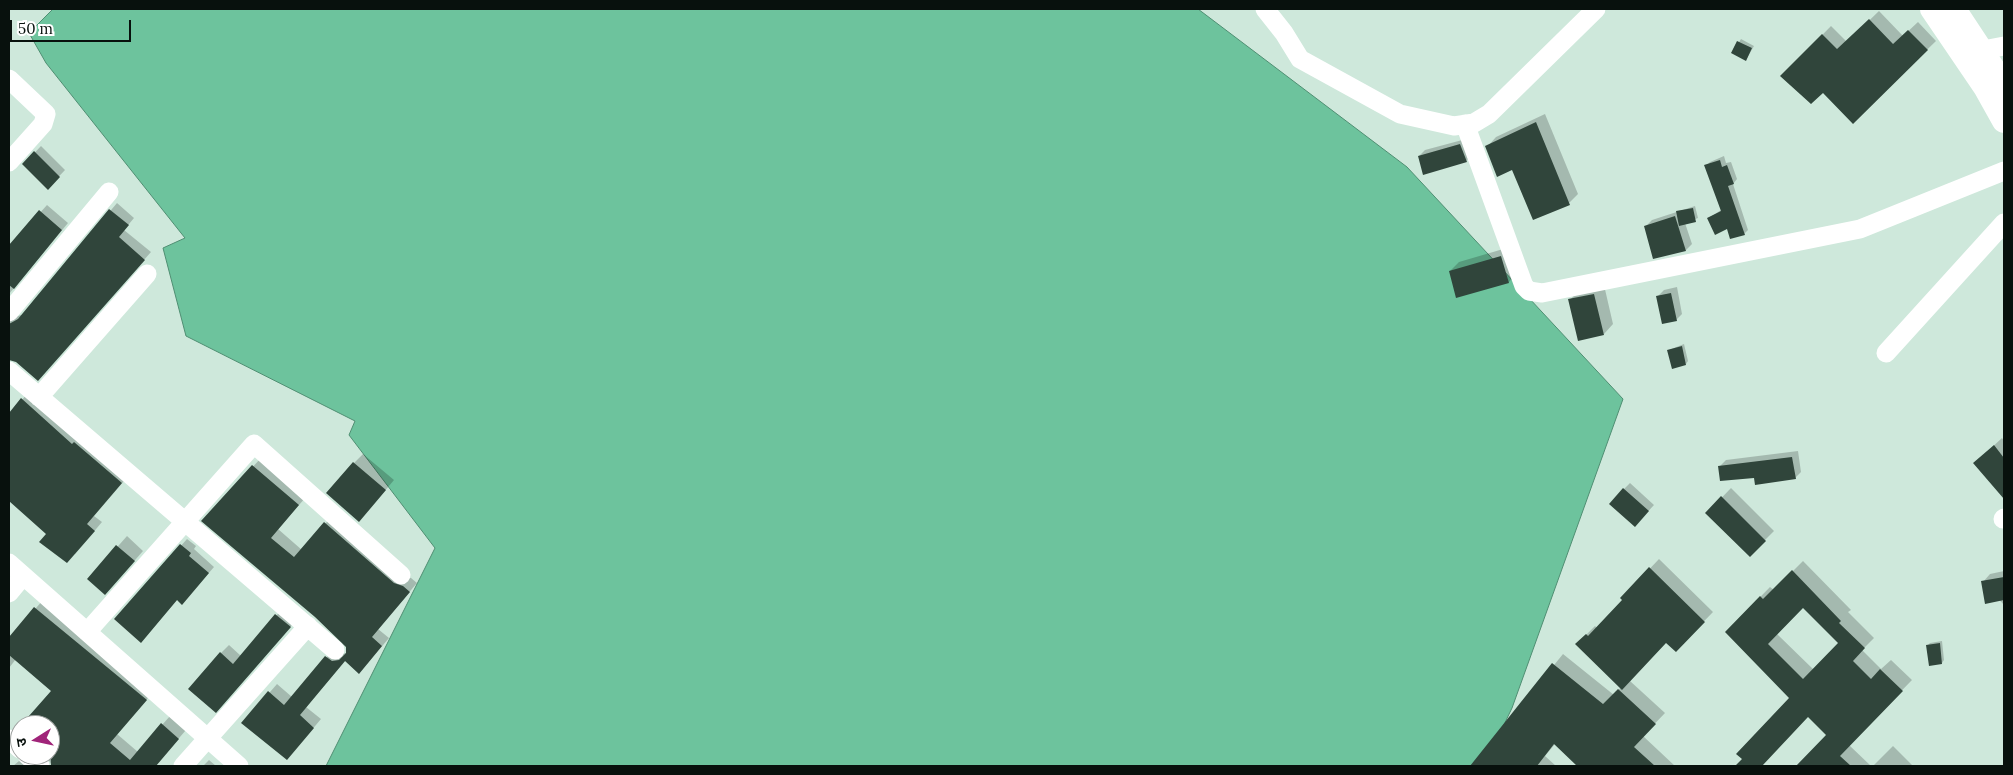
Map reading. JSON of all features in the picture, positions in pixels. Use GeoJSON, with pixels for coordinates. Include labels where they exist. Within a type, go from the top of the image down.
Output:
{"type":"FeatureCollection","features":[{"type":"Feature","properties":{"kind":"street"},"geometry":{"type":"LineString","coordinates":[[1265,9],[1284,33],[1300,59],[1400,114],[1435,124],[1454,126],[1474,123],[1489,114],[1592,10]]}},
{"type":"Feature","properties":{"kind":"street"},"geometry":{"type":"LineString","coordinates":[[1932,9],[1985,87],[2004,121]]}},
{"type":"Feature","properties":{"kind":"street"},"geometry":{"type":"LineString","coordinates":[[1954,9],[1994,48],[2004,85]]}},
{"type":"Feature","properties":{"kind":"street"},"geometry":{"type":"LineString","coordinates":[[9,79],[46,114],[43,124],[9,162]]}},
{"type":"Feature","properties":{"kind":"street"},"geometry":{"type":"LineString","coordinates":[[1465,124],[1524,286],[1529,291],[1542,293],[1860,229],[2004,172]]}},
{"type":"Feature","properties":{"kind":"street"},"geometry":{"type":"LineString","coordinates":[[9,312],[109,192]]}},
{"type":"Feature","properties":{"kind":"street"},"geometry":{"type":"LineString","coordinates":[[1886,353],[2004,223]]}},
{"type":"Feature","properties":{"kind":"street"},"geometry":{"type":"LineString","coordinates":[[39,397],[147,274]]}},
{"type":"Feature","properties":{"kind":"street"},"geometry":{"type":"LineString","coordinates":[[9,371],[335,650]]}},
{"type":"Feature","properties":{"kind":"street"},"geometry":{"type":"LineString","coordinates":[[87,632],[254,444],[401,575]]}},
{"type":"Feature","properties":{"kind":"street"},"geometry":{"type":"LineString","coordinates":[[9,563],[239,766]]}},
{"type":"Feature","properties":{"kind":"street"},"geometry":{"type":"LineString","coordinates":[[9,593],[23,576]]}},
{"type":"Feature","properties":{"kind":"street"},"geometry":{"type":"LineString","coordinates":[[183,766],[308,626]]}},
{"type":"Feature","properties":{"kind":"shaded area"},"geometry":{"type":"Polygon","coordinates":[[[53,9],[1198,9],[1407,167],[1623,399],[1512,708],[1484,766],[326,766],[435,548],[349,435],[355,421],[186,336],[163,248],[185,238],[46,63],[29,33],[53,9]]]}},
{"type":"Feature","properties":{"kind":"building"},"geometry":{"type":"Polygon","coordinates":[[[1869,19],[1893,44],[1908,30],[1928,50],[1853,124],[1823,93],[1811,104],[1780,76],[1822,34],[1837,49],[1869,19]]]}},
{"type":"Feature","properties":{"kind":"building"},"geometry":{"type":"Polygon","coordinates":[[[1737,41],[1752,48],[1746,61],[1731,53],[1737,41]]]}},
{"type":"Feature","properties":{"kind":"building"},"geometry":{"type":"Polygon","coordinates":[[[1536,122],[1570,205],[1533,220],[1512,170],[1497,177],[1485,146],[1536,122]]]}},
{"type":"Feature","properties":{"kind":"building"},"geometry":{"type":"Polygon","coordinates":[[[1460,144],[1467,162],[1423,175],[1418,156],[1460,144]]]}},
{"type":"Feature","properties":{"kind":"building"},"geometry":{"type":"Polygon","coordinates":[[[34,151],[60,177],[48,190],[22,164],[34,151]]]}},
{"type":"Feature","properties":{"kind":"building"},"geometry":{"type":"Polygon","coordinates":[[[1720,160],[1722,167],[1727,165],[1734,184],[1728,186],[1745,235],[1730,239],[1727,229],[1715,235],[1707,218],[1721,211],[1704,165],[1720,160]]]}},
{"type":"Feature","properties":{"kind":"building"},"geometry":{"type":"Polygon","coordinates":[[[1693,208],[1696,222],[1679,226],[1676,211],[1693,208]]]}},
{"type":"Feature","properties":{"kind":"building"},"geometry":{"type":"Polygon","coordinates":[[[109,209],[129,225],[119,237],[145,260],[38,381],[16,362],[9,360],[9,324],[18,319],[109,209]]]}},
{"type":"Feature","properties":{"kind":"building"},"geometry":{"type":"Polygon","coordinates":[[[39,210],[62,230],[14,289],[9,285],[9,245],[39,210]]]}},
{"type":"Feature","properties":{"kind":"building"},"geometry":{"type":"Polygon","coordinates":[[[1675,216],[1686,251],[1653,259],[1644,226],[1675,216]]]}},
{"type":"Feature","properties":{"kind":"building"},"geometry":{"type":"Polygon","coordinates":[[[1501,256],[1509,283],[1456,298],[1449,271],[1501,256]]]}},
{"type":"Feature","properties":{"kind":"building"},"geometry":{"type":"Polygon","coordinates":[[[1671,293],[1677,321],[1662,324],[1656,296],[1671,293]]]}},
{"type":"Feature","properties":{"kind":"building"},"geometry":{"type":"Polygon","coordinates":[[[1594,294],[1604,335],[1578,341],[1568,299],[1594,294]]]}},
{"type":"Feature","properties":{"kind":"building"},"geometry":{"type":"Polygon","coordinates":[[[1682,346],[1686,365],[1672,369],[1667,350],[1682,346]]]}},
{"type":"Feature","properties":{"kind":"building"},"geometry":{"type":"Polygon","coordinates":[[[21,398],[72,444],[74,442],[122,483],[87,524],[95,531],[67,563],[39,542],[46,534],[9,501],[9,413],[21,398]]]}},
{"type":"Feature","properties":{"kind":"building"},"geometry":{"type":"Polygon","coordinates":[[[1994,445],[2004,458],[2004,499],[1973,463],[1994,445]]]}},
{"type":"Feature","properties":{"kind":"building"},"geometry":{"type":"Polygon","coordinates":[[[1792,457],[1796,479],[1755,485],[1754,478],[1720,481],[1718,466],[1792,457]]]}},
{"type":"Feature","properties":{"kind":"building"},"geometry":{"type":"Polygon","coordinates":[[[353,462],[386,490],[359,522],[326,493],[353,462]]]}},
{"type":"Feature","properties":{"kind":"building"},"geometry":{"type":"Polygon","coordinates":[[[252,465],[299,505],[271,538],[294,557],[324,522],[394,583],[403,586],[410,592],[372,637],[382,646],[359,674],[345,661],[300,715],[314,728],[287,760],[241,723],[268,691],[284,705],[325,656],[332,661],[339,660],[346,653],[346,647],[315,617],[201,521],[252,465]]]}},
{"type":"Feature","properties":{"kind":"building"},"geometry":{"type":"Polygon","coordinates":[[[1623,488],[1649,511],[1635,527],[1609,504],[1623,488]]]}},
{"type":"Feature","properties":{"kind":"building"},"geometry":{"type":"Polygon","coordinates":[[[1721,496],[1766,541],[1750,557],[1705,513],[1721,496]]]}},
{"type":"Feature","properties":{"kind":"building"},"geometry":{"type":"Polygon","coordinates":[[[180,544],[191,553],[189,556],[209,573],[182,605],[177,600],[141,643],[114,619],[180,544]]]}},
{"type":"Feature","properties":{"kind":"building"},"geometry":{"type":"Polygon","coordinates":[[[116,545],[135,561],[105,595],[87,579],[116,545]]]}},
{"type":"Feature","properties":{"kind":"building"},"geometry":{"type":"Polygon","coordinates":[[[1649,567],[1705,622],[1676,652],[1666,643],[1622,690],[1575,644],[1586,634],[1588,636],[1622,600],[1620,598],[1649,567]]]}},
{"type":"Feature","properties":{"kind":"building"},"geometry":{"type":"Polygon","coordinates":[[[1792,570],[1841,621],[1839,623],[1865,648],[1853,661],[1871,679],[1880,669],[1903,691],[1840,756],[1851,766],[1796,766],[1826,735],[1808,717],[1762,766],[1735,766],[1742,759],[1736,754],[1789,698],[1725,632],[1760,596],[1763,599],[1792,570]],[[1803,608],[1768,644],[1803,679],[1838,643],[1803,608]]]}},
{"type":"Feature","properties":{"kind":"building"},"geometry":{"type":"Polygon","coordinates":[[[2004,577],[2004,600],[1985,604],[1981,581],[2004,577]]]}},
{"type":"Feature","properties":{"kind":"building"},"geometry":{"type":"Polygon","coordinates":[[[34,607],[147,700],[110,743],[130,760],[161,723],[179,739],[156,766],[51,766],[60,765],[60,715],[30,715],[51,691],[9,655],[9,637],[34,607]]]}},
{"type":"Feature","properties":{"kind":"building"},"geometry":{"type":"Polygon","coordinates":[[[275,614],[291,627],[216,713],[188,689],[220,652],[233,664],[275,614]]]}},
{"type":"Feature","properties":{"kind":"building"},"geometry":{"type":"Polygon","coordinates":[[[1940,643],[1942,664],[1929,666],[1926,645],[1940,643]]]}},
{"type":"Feature","properties":{"kind":"building"},"geometry":{"type":"Polygon","coordinates":[[[1552,663],[1603,704],[1618,689],[1656,724],[1634,747],[1655,766],[1577,766],[1554,744],[1537,766],[1470,766],[1552,663]]]}}]}
